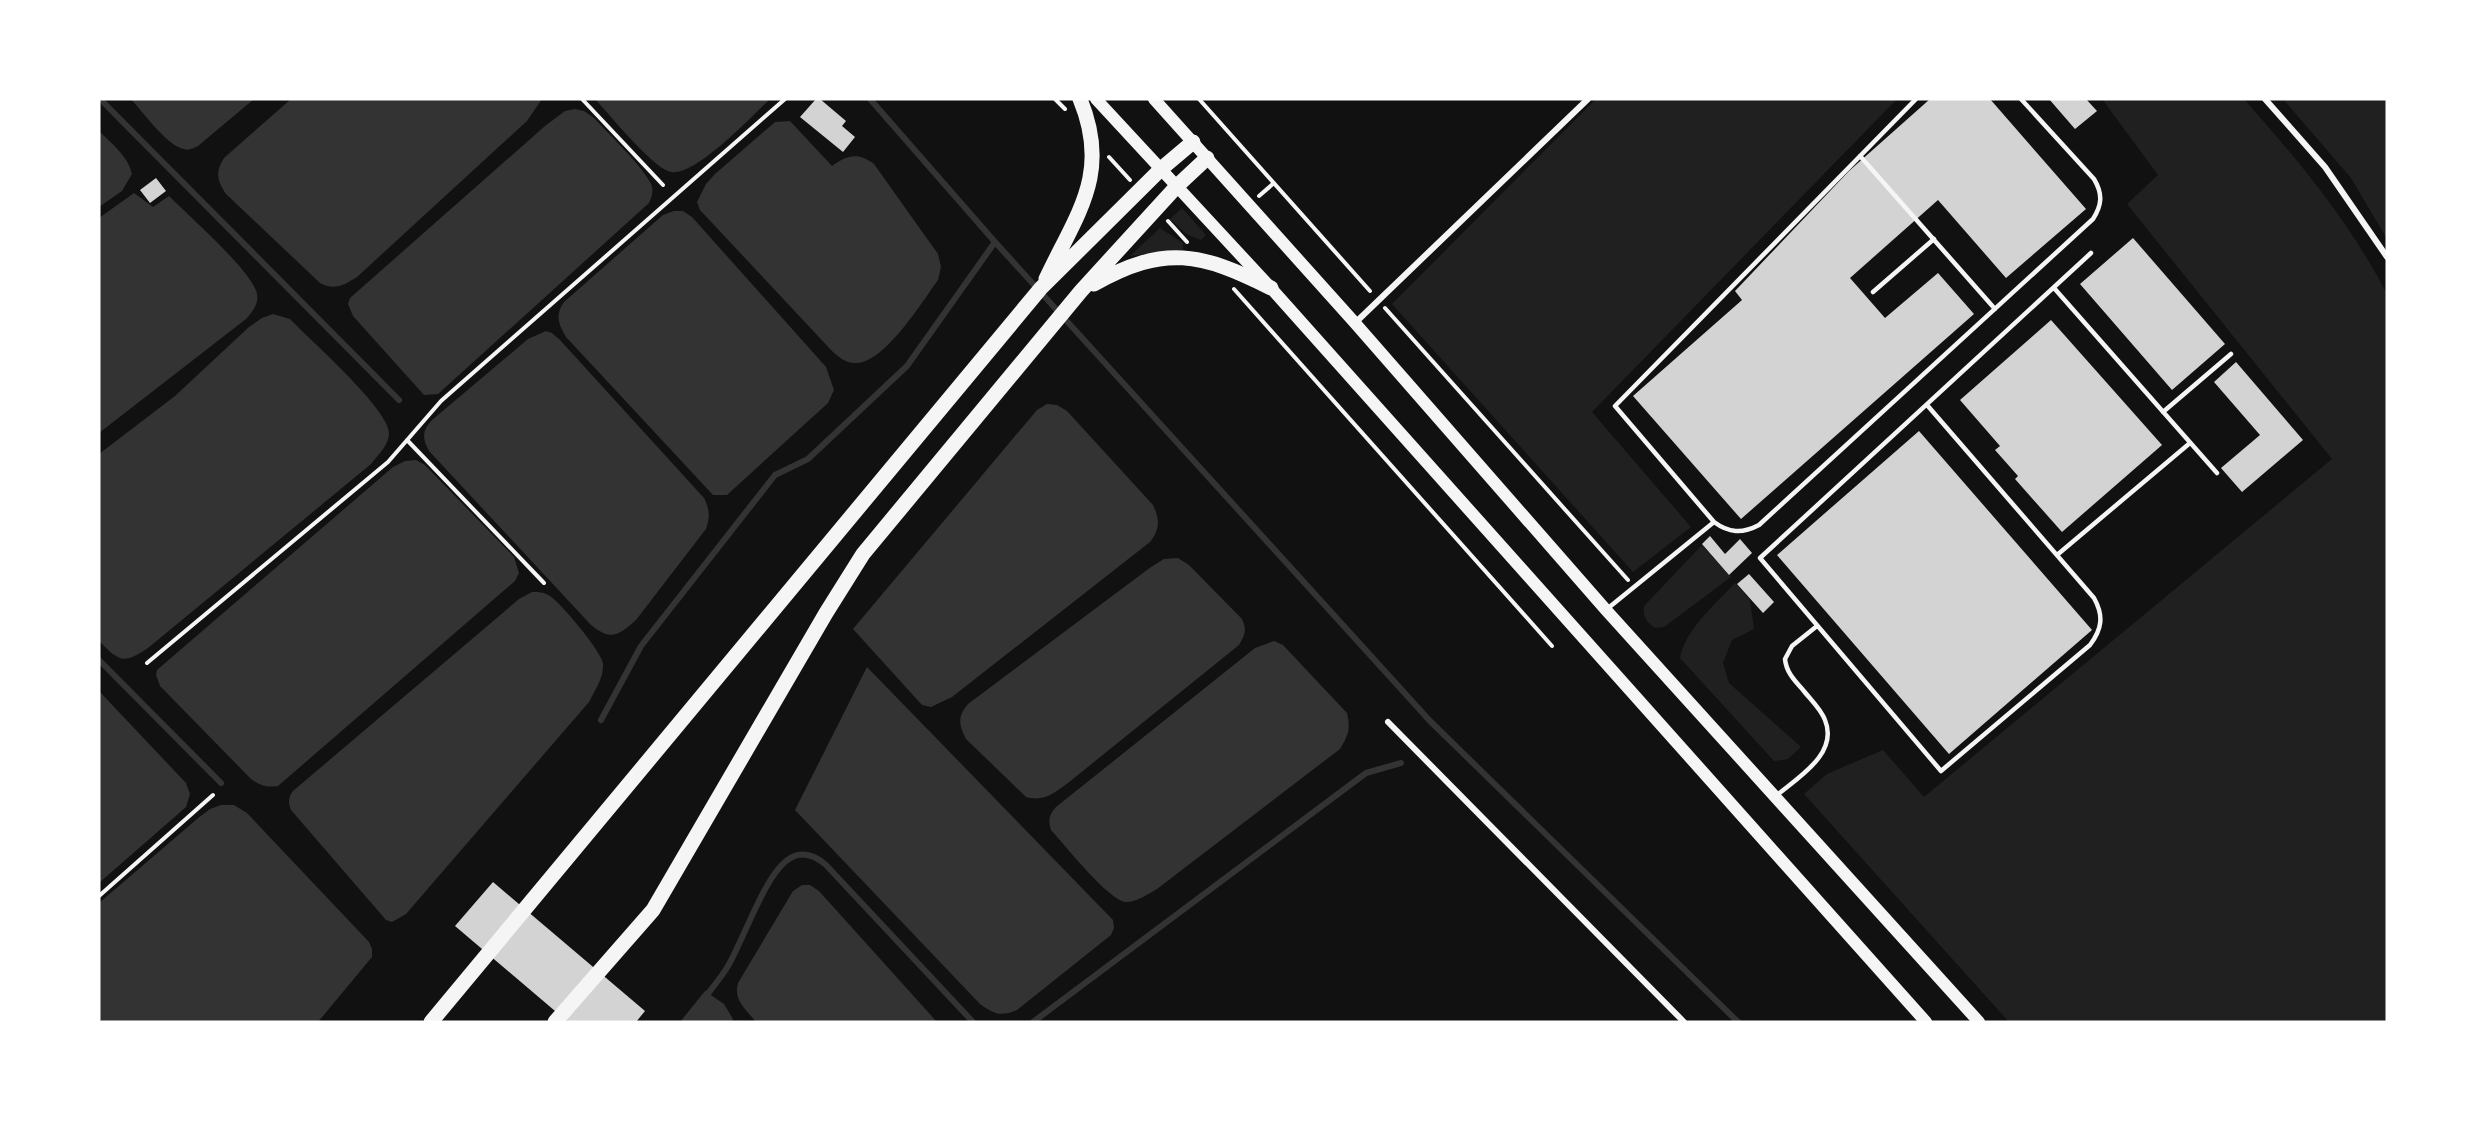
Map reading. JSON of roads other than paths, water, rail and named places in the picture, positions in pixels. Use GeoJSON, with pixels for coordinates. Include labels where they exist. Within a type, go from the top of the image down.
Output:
{"type":"FeatureCollection","features":[{"type":"Feature","properties":{"kind":"highway"},"geometry":{"type":"LineString","coordinates":[[1041,288],[1090,187],[1094,156],[1090,122],[1080,99]]}},
{"type":"Feature","properties":{"kind":"highway"},"geometry":{"type":"LineString","coordinates":[[430,1022],[1041,288],[1161,169],[1193,142]]}},
{"type":"Feature","properties":{"kind":"highway"},"geometry":{"type":"LineString","coordinates":[[555,1022],[653,910],[826,613],[863,554],[1081,291],[1177,186],[1207,158]]}},
{"type":"Feature","properties":{"kind":"highway"},"geometry":{"type":"LineString","coordinates":[[1081,291],[1119,270],[1152,259],[1193,257],[1228,266],[1271,288]]}},
{"type":"Feature","properties":{"kind":"main road"},"geometry":{"type":"LineString","coordinates":[[1096,99],[1271,288],[1926,1022]]}},
{"type":"Feature","properties":{"kind":"main road"},"geometry":{"type":"LineString","coordinates":[[1154,99],[1355,322],[1606,610],[1979,1022]]}},
{"type":"Feature","properties":{"kind":"street"},"geometry":{"type":"LineString","coordinates":[[1355,322],[1588,99]]}},
{"type":"Feature","properties":{"kind":"street"},"geometry":{"type":"LineString","coordinates":[[2265,99],[2325,167],[2387,257]]}},
{"type":"Feature","properties":{"kind":"street"},"geometry":{"type":"LineString","coordinates":[[1388,722],[1684,1022]]}},
{"type":"Feature","properties":{"kind":"lane"},"geometry":{"type":"LineString","coordinates":[[1916,99],[1615,406],[1714,522],[1724,529],[1735,532],[1748,531],[1759,525],[2093,219],[2101,200],[2100,189],[2094,179],[2021,99]]}},
{"type":"Feature","properties":{"kind":"lane"},"geometry":{"type":"LineString","coordinates":[[1860,156],[1995,309]]}},
{"type":"Feature","properties":{"kind":"lane"},"geometry":{"type":"LineString","coordinates":[[1873,292],[1934,239]]}},
{"type":"Feature","properties":{"kind":"lane"},"geometry":{"type":"LineString","coordinates":[[1927,405],[2094,598],[2100,609],[2102,622],[2090,645],[1941,771],[1760,558],[2091,254]]}},
{"type":"Feature","properties":{"kind":"lane"},"geometry":{"type":"LineString","coordinates":[[2054,288],[2217,474]]}},
{"type":"Feature","properties":{"kind":"lane"},"geometry":{"type":"LineString","coordinates":[[2163,412],[2231,354]]}},
{"type":"Feature","properties":{"kind":"lane"},"geometry":{"type":"LineString","coordinates":[[2057,555],[2190,443]]}},
{"type":"Feature","properties":{"kind":"lane"},"geometry":{"type":"LineString","coordinates":[[1606,610],[1714,522]]}},
{"type":"Feature","properties":{"kind":"lane"},"geometry":{"type":"LineString","coordinates":[[1775,797],[1817,760],[1825,749],[1828,736],[1826,722],[1819,709],[1789,673],[1785,659],[1792,646],[1817,626]]}},
{"type":"Feature","properties":{"kind":"waterway"},"geometry":{"type":"LineString","coordinates":[[100,99],[399,400]]}},
{"type":"Feature","properties":{"kind":"waterway"},"geometry":{"type":"LineString","coordinates":[[870,99],[995,242],[1430,721],[1738,1022]]}},
{"type":"Feature","properties":{"kind":"waterway"},"geometry":{"type":"LineString","coordinates":[[601,720],[641,646],[775,475],[808,459],[907,366],[995,242]]}},
{"type":"Feature","properties":{"kind":"waterway"},"geometry":{"type":"LineString","coordinates":[[99,660],[221,783]]}},
{"type":"Feature","properties":{"kind":"waterway"},"geometry":{"type":"LineString","coordinates":[[1033,1022],[1366,773],[1401,763]]}},
{"type":"Feature","properties":{"kind":"waterway"},"geometry":{"type":"LineString","coordinates":[[703,1000],[728,966],[772,878],[789,859],[804,855],[818,859],[826,865],[973,1022]]}}]}
